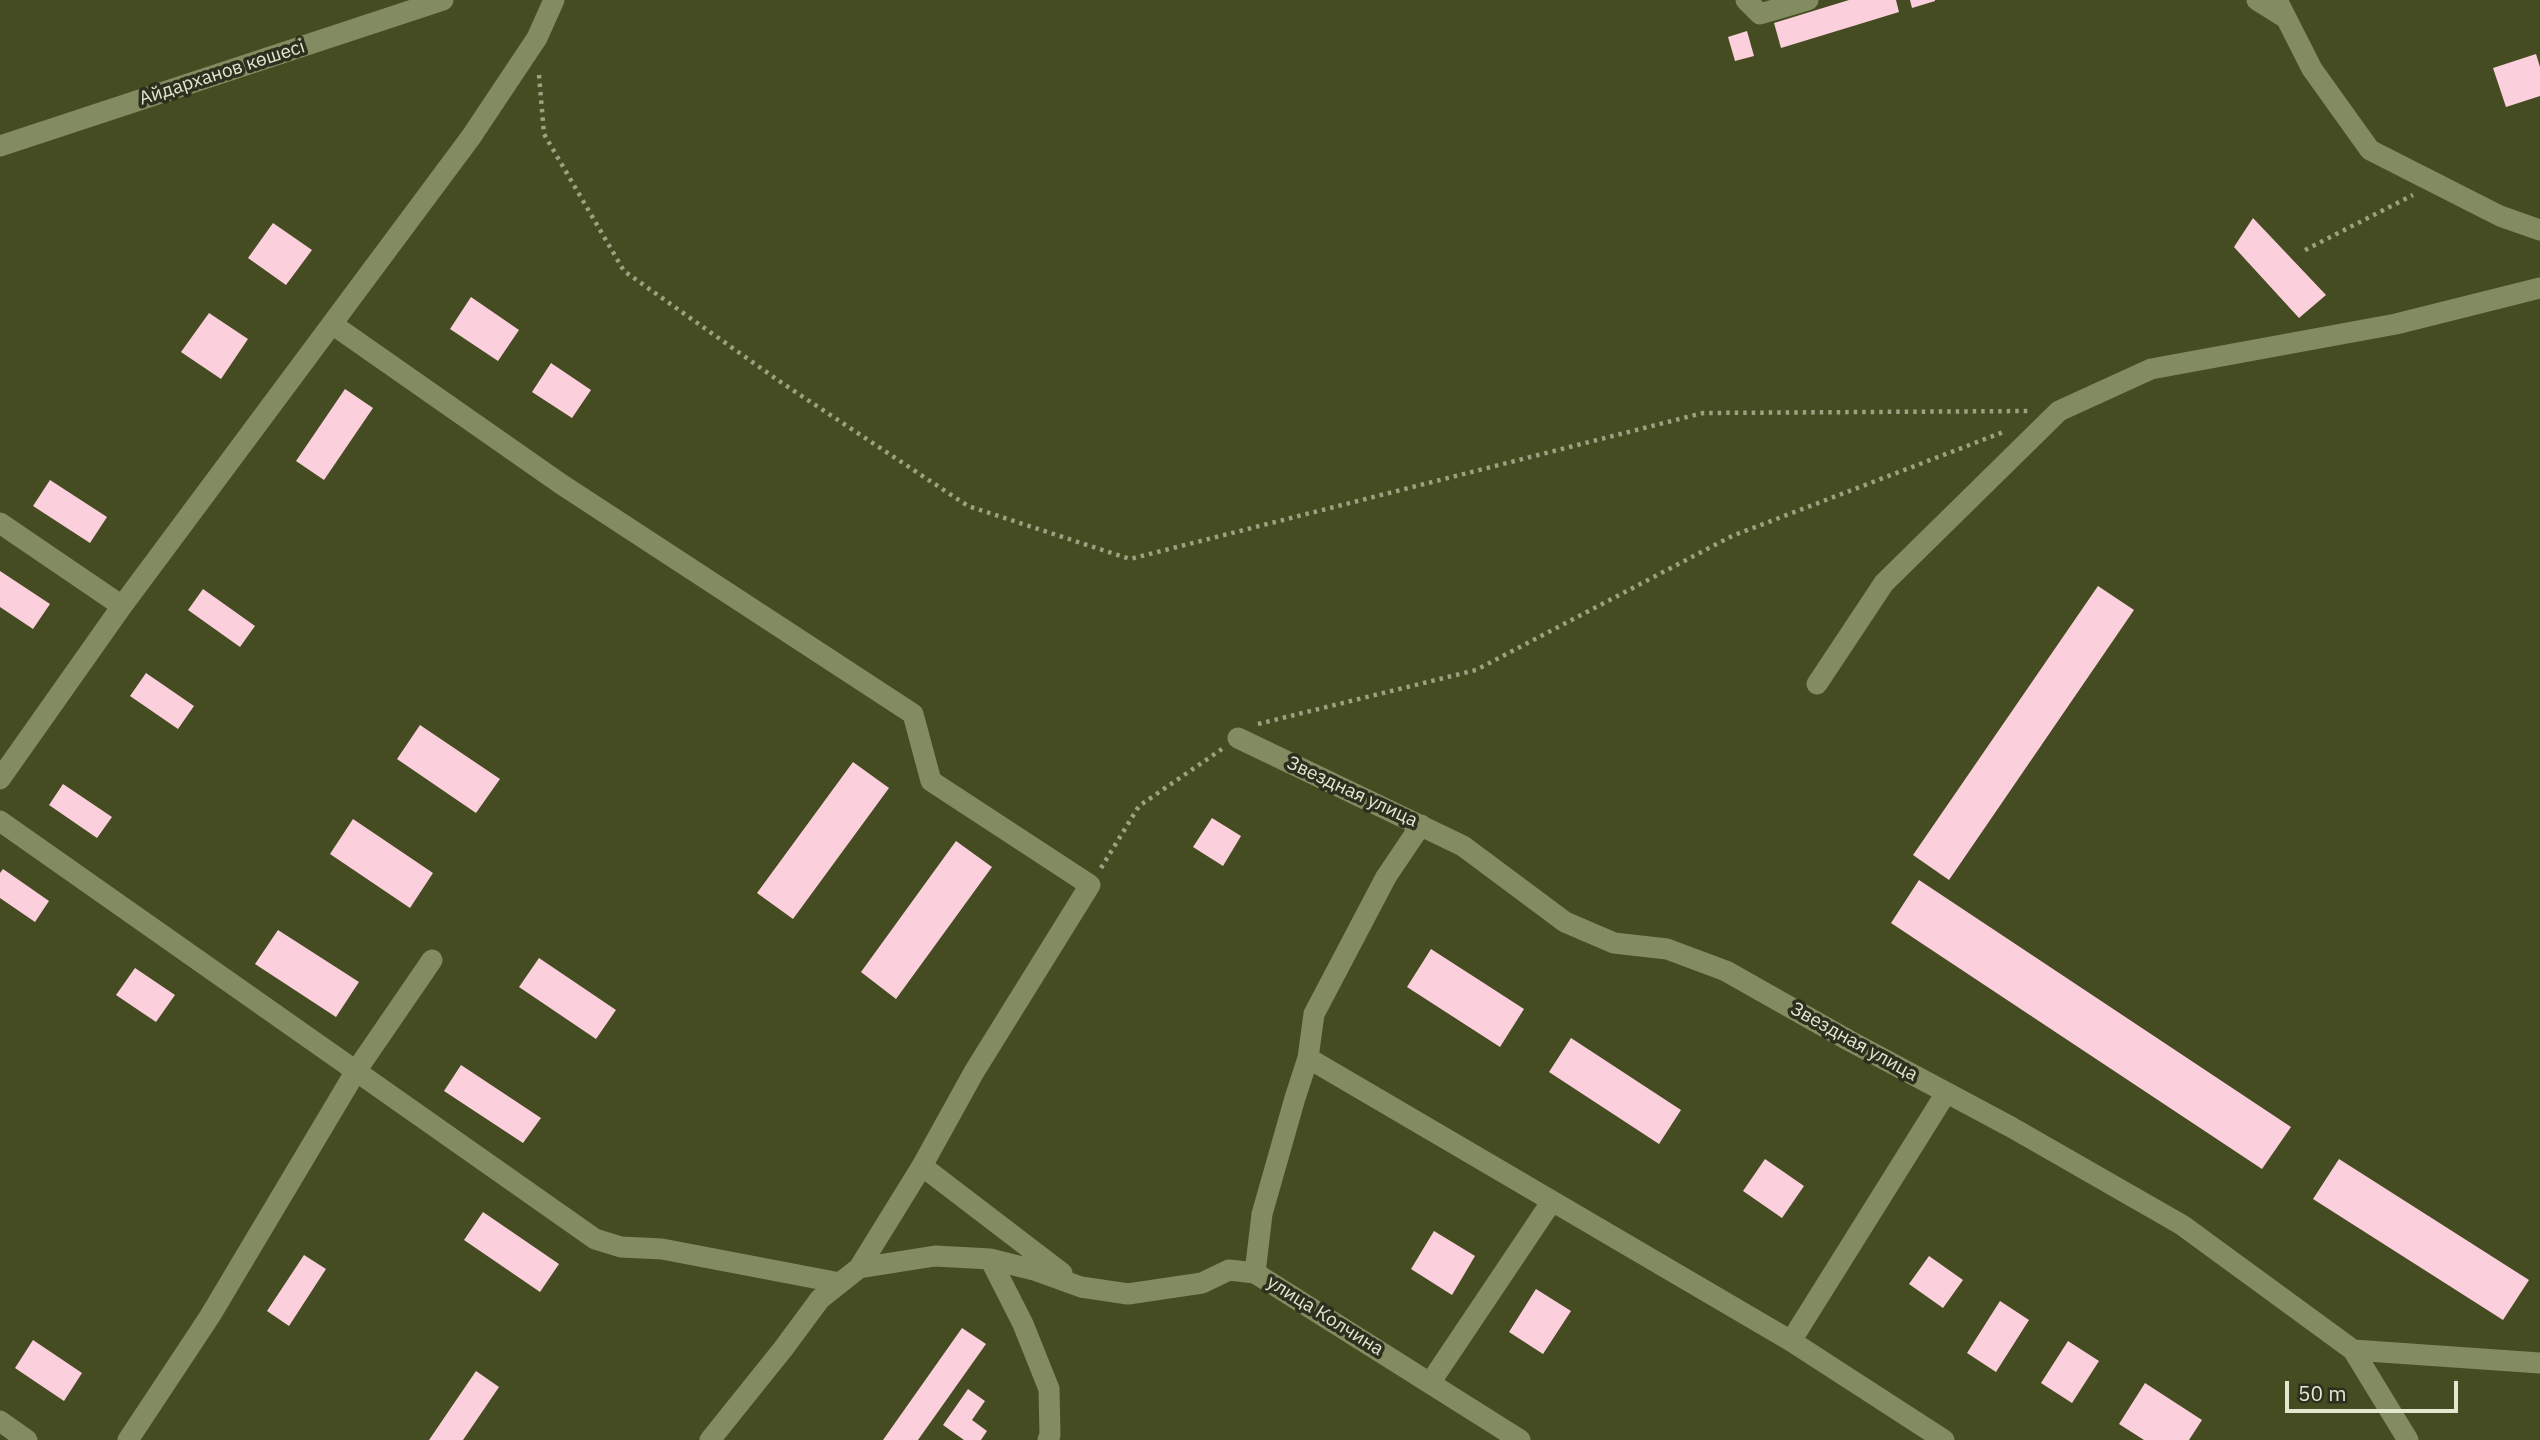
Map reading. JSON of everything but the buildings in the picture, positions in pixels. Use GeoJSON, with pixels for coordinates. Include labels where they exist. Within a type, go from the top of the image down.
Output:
{"type":"FeatureCollection","features":[{"type":"Feature","properties":{"kind":"street","name":"Айдарханов көшесі"},"geometry":{"type":"LineString","coordinates":[[0,146],[443,0]]}},
{"type":"Feature","properties":{"kind":"street"},"geometry":{"type":"LineString","coordinates":[[0,779],[122,606],[471,137],[537,38],[554,0]]}},
{"type":"Feature","properties":{"kind":"street"},"geometry":{"type":"LineString","coordinates":[[1746,0],[1760,14],[1808,0]]}},
{"type":"Feature","properties":{"kind":"street"},"geometry":{"type":"LineString","coordinates":[[2257,0],[2281,9],[2312,69],[2370,150],[2500,216],[2540,230]]}},
{"type":"Feature","properties":{"kind":"street"},"geometry":{"type":"LineString","coordinates":[[1817,684],[1884,583],[2059,411],[2151,369],[2396,324],[2540,288]]}},
{"type":"Feature","properties":{"kind":"street"},"geometry":{"type":"LineString","coordinates":[[332,324],[561,484],[913,714],[931,781],[1090,885],[974,1072],[922,1166],[859,1268]]}},
{"type":"Feature","properties":{"kind":"street"},"geometry":{"type":"LineString","coordinates":[[0,523],[122,606]]}},
{"type":"Feature","properties":{"kind":"street","name":"Звездная улица"},"geometry":{"type":"LineString","coordinates":[[1238,738],[1463,846],[1565,922],[1614,943],[1667,949],[1726,971],[2182,1225],[2353,1350],[2408,1440]]}},
{"type":"Feature","properties":{"kind":"street"},"geometry":{"type":"LineString","coordinates":[[0,821],[594,1239],[621,1247],[662,1249],[840,1283]]}},
{"type":"Feature","properties":{"kind":"street"},"geometry":{"type":"LineString","coordinates":[[1255,1273],[1262,1214],[1308,1058],[1314,1014],[1387,877],[1421,825]]}},
{"type":"Feature","properties":{"kind":"street"},"geometry":{"type":"LineString","coordinates":[[128,1440],[210,1316],[356,1071],[432,960]]}},
{"type":"Feature","properties":{"kind":"street"},"geometry":{"type":"LineString","coordinates":[[1308,1058],[1791,1341],[1944,1440]]}},
{"type":"Feature","properties":{"kind":"street"},"geometry":{"type":"LineString","coordinates":[[1791,1341],[1946,1093]]}},
{"type":"Feature","properties":{"kind":"street"},"geometry":{"type":"LineString","coordinates":[[922,1166],[1081,1287]]}},
{"type":"Feature","properties":{"kind":"street"},"geometry":{"type":"LineString","coordinates":[[1430,1382],[1552,1201]]}},
{"type":"Feature","properties":{"kind":"street","name":"улица Колчина"},"geometry":{"type":"LineString","coordinates":[[710,1440],[820,1298],[859,1268],[935,1255],[990,1258],[1081,1287],[1128,1294],[1202,1283],[1229,1270],[1255,1273],[1520,1440]]}},
{"type":"Feature","properties":{"kind":"street"},"geometry":{"type":"LineString","coordinates":[[990,1258],[1023,1324],[1049,1389],[1048,1440]]}},
{"type":"Feature","properties":{"kind":"street"},"geometry":{"type":"LineString","coordinates":[[2353,1350],[2540,1363]]}},
{"type":"Feature","properties":{"kind":"street"},"geometry":{"type":"LineString","coordinates":[[0,1421],[27,1440]]}},
{"type":"Feature","properties":{"kind":"path"},"geometry":{"type":"LineString","coordinates":[[537,38],[544,134],[624,271],[782,383],[968,506],[1130,559],[1703,413],[2059,411]]}},
{"type":"Feature","properties":{"kind":"path"},"geometry":{"type":"LineString","coordinates":[[2305,250],[2437,184]]}},
{"type":"Feature","properties":{"kind":"path"},"geometry":{"type":"LineString","coordinates":[[1090,885],[1139,806],[1256,725],[1476,670],[1732,536],[2007,431]]}}]}
